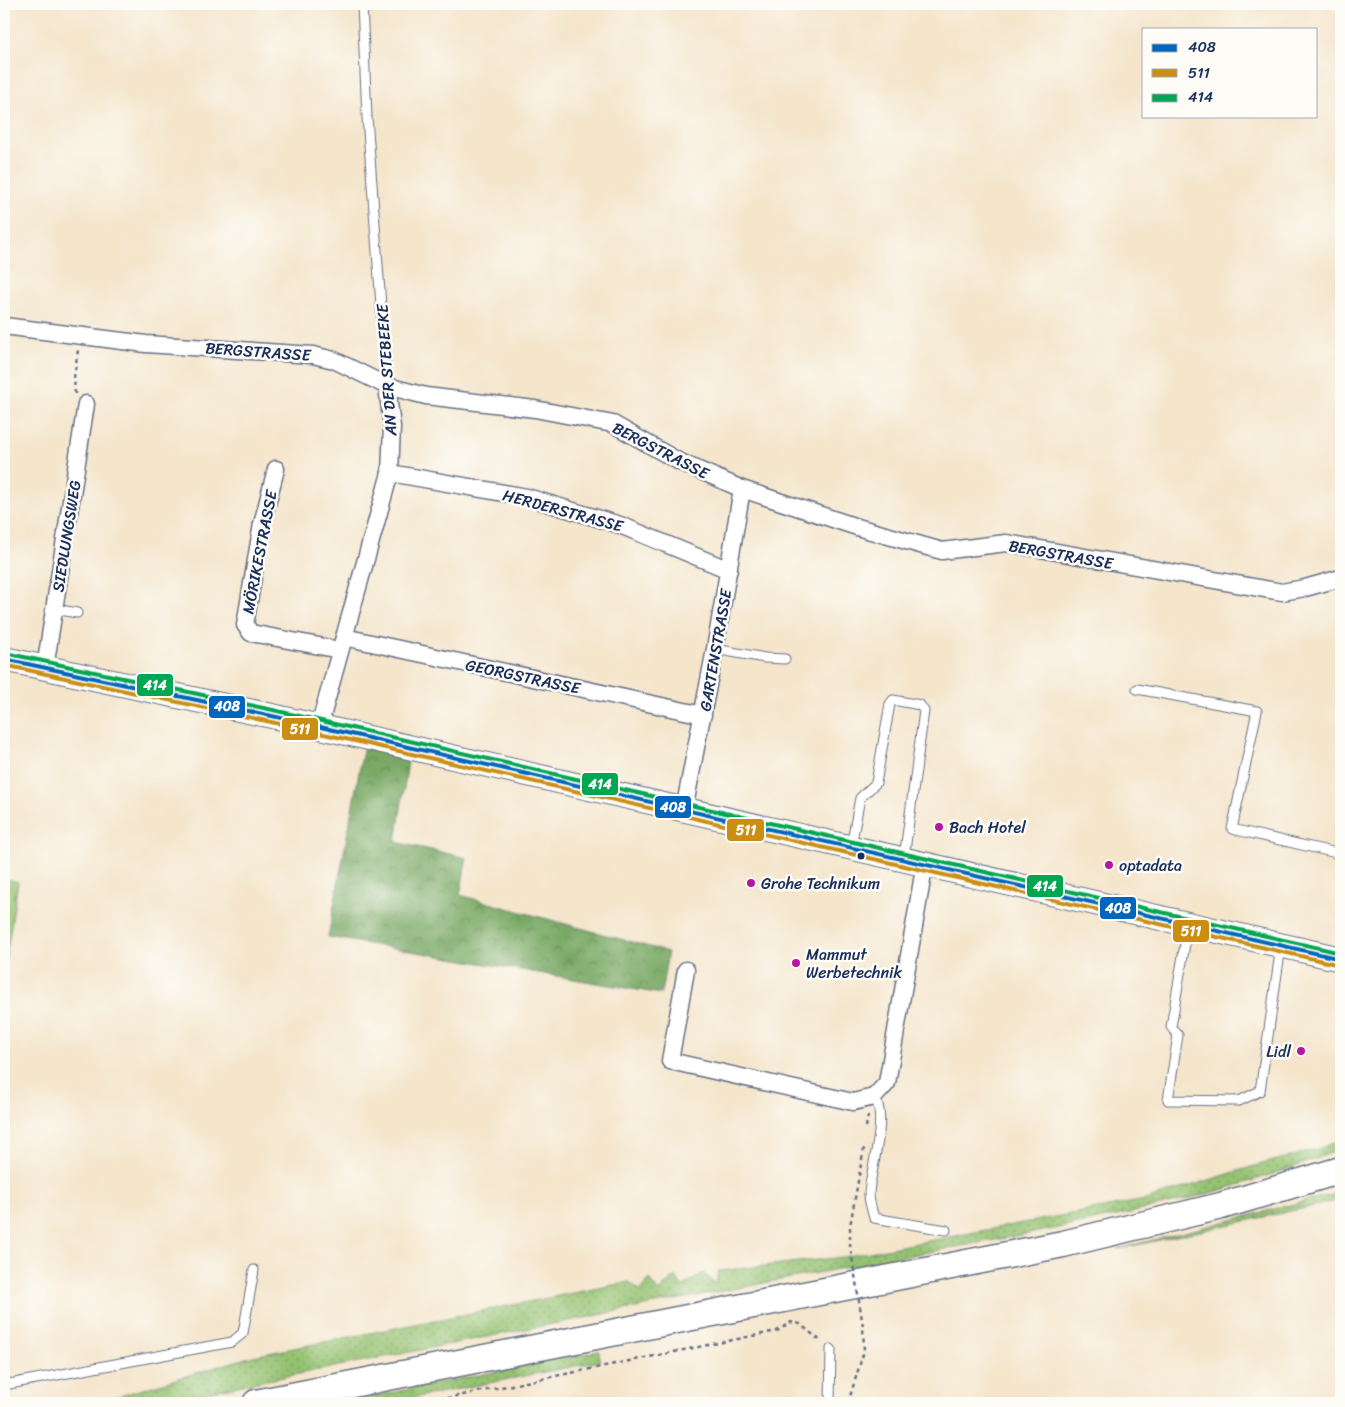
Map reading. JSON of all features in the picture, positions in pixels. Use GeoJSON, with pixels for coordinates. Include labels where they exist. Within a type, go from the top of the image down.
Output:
{"type":"FeatureCollection","features":[{"type":"Feature","properties":{"kind":"main road"},"geometry":{"type":"LineString","coordinates":[[4,659],[319,727],[1341,959]]}},
{"type":"Feature","properties":{"kind":"main road"},"geometry":{"type":"LineString","coordinates":[[256,1403],[1063,1244],[1221,1206],[1341,1170]]}},
{"type":"Feature","properties":{"kind":"street","name":"BERGSTRASSE"},"geometry":{"type":"LineString","coordinates":[[4,326],[146,344],[313,355],[334,360],[387,386],[426,396],[535,409],[613,424],[678,461],[742,489],[857,527],[942,551],[1006,543],[1282,592],[1341,578]]}},
{"type":"Feature","properties":{"kind":"street","name":"AN DER STEBEEKE"},"geometry":{"type":"LineString","coordinates":[[319,727],[390,473],[392,427],[387,386]]}},
{"type":"Feature","properties":{"kind":"street","name":"SIEDLUNGSWEG"},"geometry":{"type":"LineString","coordinates":[[45,668],[86,404]]}},
{"type":"Feature","properties":{"kind":"street","name":"MÖRIKESTRASSE"},"geometry":{"type":"LineString","coordinates":[[276,469],[262,524],[246,625],[251,634],[342,644]]}},
{"type":"Feature","properties":{"kind":"street","name":"HERDERSTRASSE"},"geometry":{"type":"LineString","coordinates":[[390,473],[528,497],[620,525],[729,570]]}},
{"type":"Feature","properties":{"kind":"street","name":"GARTENSTRASSE"},"geometry":{"type":"LineString","coordinates":[[684,810],[715,649],[742,489]]}},
{"type":"Feature","properties":{"kind":"street","name":"GEORGSTRASSE"},"geometry":{"type":"LineString","coordinates":[[342,644],[703,715]]}},
{"type":"Feature","properties":{"kind":"street"},"geometry":{"type":"LineString","coordinates":[[686,970],[670,1061],[853,1102],[874,1097],[888,1083],[914,861]]}},
{"type":"Feature","properties":{"kind":"lane","name":"AN DER STEBEEKE"},"geometry":{"type":"LineString","coordinates":[[362,4],[367,117],[387,386]]}},
{"type":"Feature","properties":{"kind":"lane"},"geometry":{"type":"LineString","coordinates":[[55,609],[77,613]]}},
{"type":"Feature","properties":{"kind":"lane"},"geometry":{"type":"LineString","coordinates":[[715,649],[765,658],[785,659]]}},
{"type":"Feature","properties":{"kind":"lane"},"geometry":{"type":"LineString","coordinates":[[1137,689],[1257,711],[1232,829],[1341,854]]}},
{"type":"Feature","properties":{"kind":"lane"},"geometry":{"type":"LineString","coordinates":[[850,847],[860,798],[876,783],[890,704],[893,700],[920,705],[924,711],[914,861]]}},
{"type":"Feature","properties":{"kind":"lane"},"geometry":{"type":"LineString","coordinates":[[1188,924],[1171,1027],[1178,1035],[1168,1100],[1239,1101],[1260,1091],[1281,945]]}},
{"type":"Feature","properties":{"kind":"lane"},"geometry":{"type":"LineString","coordinates":[[874,1097],[878,1103],[879,1130],[869,1196],[874,1218],[946,1230]]}},
{"type":"Feature","properties":{"kind":"lane"},"geometry":{"type":"LineString","coordinates":[[4,1384],[232,1342],[243,1333],[254,1270]]}},
{"type":"Feature","properties":{"kind":"lane"},"geometry":{"type":"LineString","coordinates":[[830,1403],[831,1349]]}},
{"type":"Feature","properties":{"kind":"path"},"geometry":{"type":"LineString","coordinates":[[842,4],[863,4]]}},
{"type":"Feature","properties":{"kind":"path"},"geometry":{"type":"LineString","coordinates":[[1112,4],[1127,4]]}},
{"type":"Feature","properties":{"kind":"path"},"geometry":{"type":"LineString","coordinates":[[80,335],[74,377],[76,399],[86,404]]}},
{"type":"Feature","properties":{"kind":"path"},"geometry":{"type":"LineString","coordinates":[[848,1403],[864,1351],[863,1326],[850,1244],[850,1226],[864,1148]]}},
{"type":"Feature","properties":{"kind":"path"},"geometry":{"type":"LineString","coordinates":[[423,1403],[605,1368],[731,1339],[777,1331],[791,1322],[800,1324],[831,1349]]}},
{"type":"Feature","properties":{"kind":"green space"},"geometry":{"type":"Polygon","coordinates":[[[364,745],[409,755],[396,842],[467,858],[460,895],[668,952],[661,994],[328,937],[364,745]]]}},
{"type":"Feature","properties":{"kind":"green space"},"geometry":{"type":"Polygon","coordinates":[[[4,878],[18,882],[4,970],[4,878]]]}},
{"type":"Feature","properties":{"kind":"green space"},"geometry":{"type":"Polygon","coordinates":[[[1341,1140],[1341,1149],[1282,1171],[1221,1190],[1098,1220],[674,1300],[152,1403],[96,1403],[253,1356],[629,1282],[640,1290],[650,1279],[658,1292],[675,1276],[682,1287],[703,1273],[716,1284],[718,1271],[843,1257],[1145,1200],[1251,1167],[1318,1149],[1341,1140]]]}},
{"type":"Feature","properties":{"kind":"green space"},"geometry":{"type":"Polygon","coordinates":[[[1341,1193],[1341,1200],[1118,1249],[1310,1200],[1341,1193]]]}},
{"type":"Feature","properties":{"kind":"green space"},"geometry":{"type":"Polygon","coordinates":[[[599,1351],[600,1361],[388,1403],[340,1403],[599,1351]]]}},
{"type":"Feature","properties":{"kind":"transit line","name":"414"},"geometry":{"type":"LineString","coordinates":[[5,653],[273,710],[1341,953]]}},
{"type":"Feature","properties":{"kind":"transit line","name":"408"},"geometry":{"type":"LineString","coordinates":[[4,659],[272,716],[1341,959]]}},
{"type":"Feature","properties":{"kind":"transit line","name":"511"},"geometry":{"type":"LineString","coordinates":[[4,665],[271,722],[1340,965]]}},
{"type":"Feature","properties":{"kind":"place","name":"Bach Hotel"},"geometry":{"type":"Point","coordinates":[939,827]}},
{"type":"Feature","properties":{"kind":"place","name":"optadata"},"geometry":{"type":"Point","coordinates":[1109,865]}},
{"type":"Feature","properties":{"kind":"place","name":"Grohe Technikum"},"geometry":{"type":"Point","coordinates":[751,883]}},
{"type":"Feature","properties":{"kind":"place","name":"Mammut Werbetechnik"},"geometry":{"type":"Point","coordinates":[796,963]}},
{"type":"Feature","properties":{"kind":"place","name":"Lidl"},"geometry":{"type":"Point","coordinates":[1301,1051]}}]}
